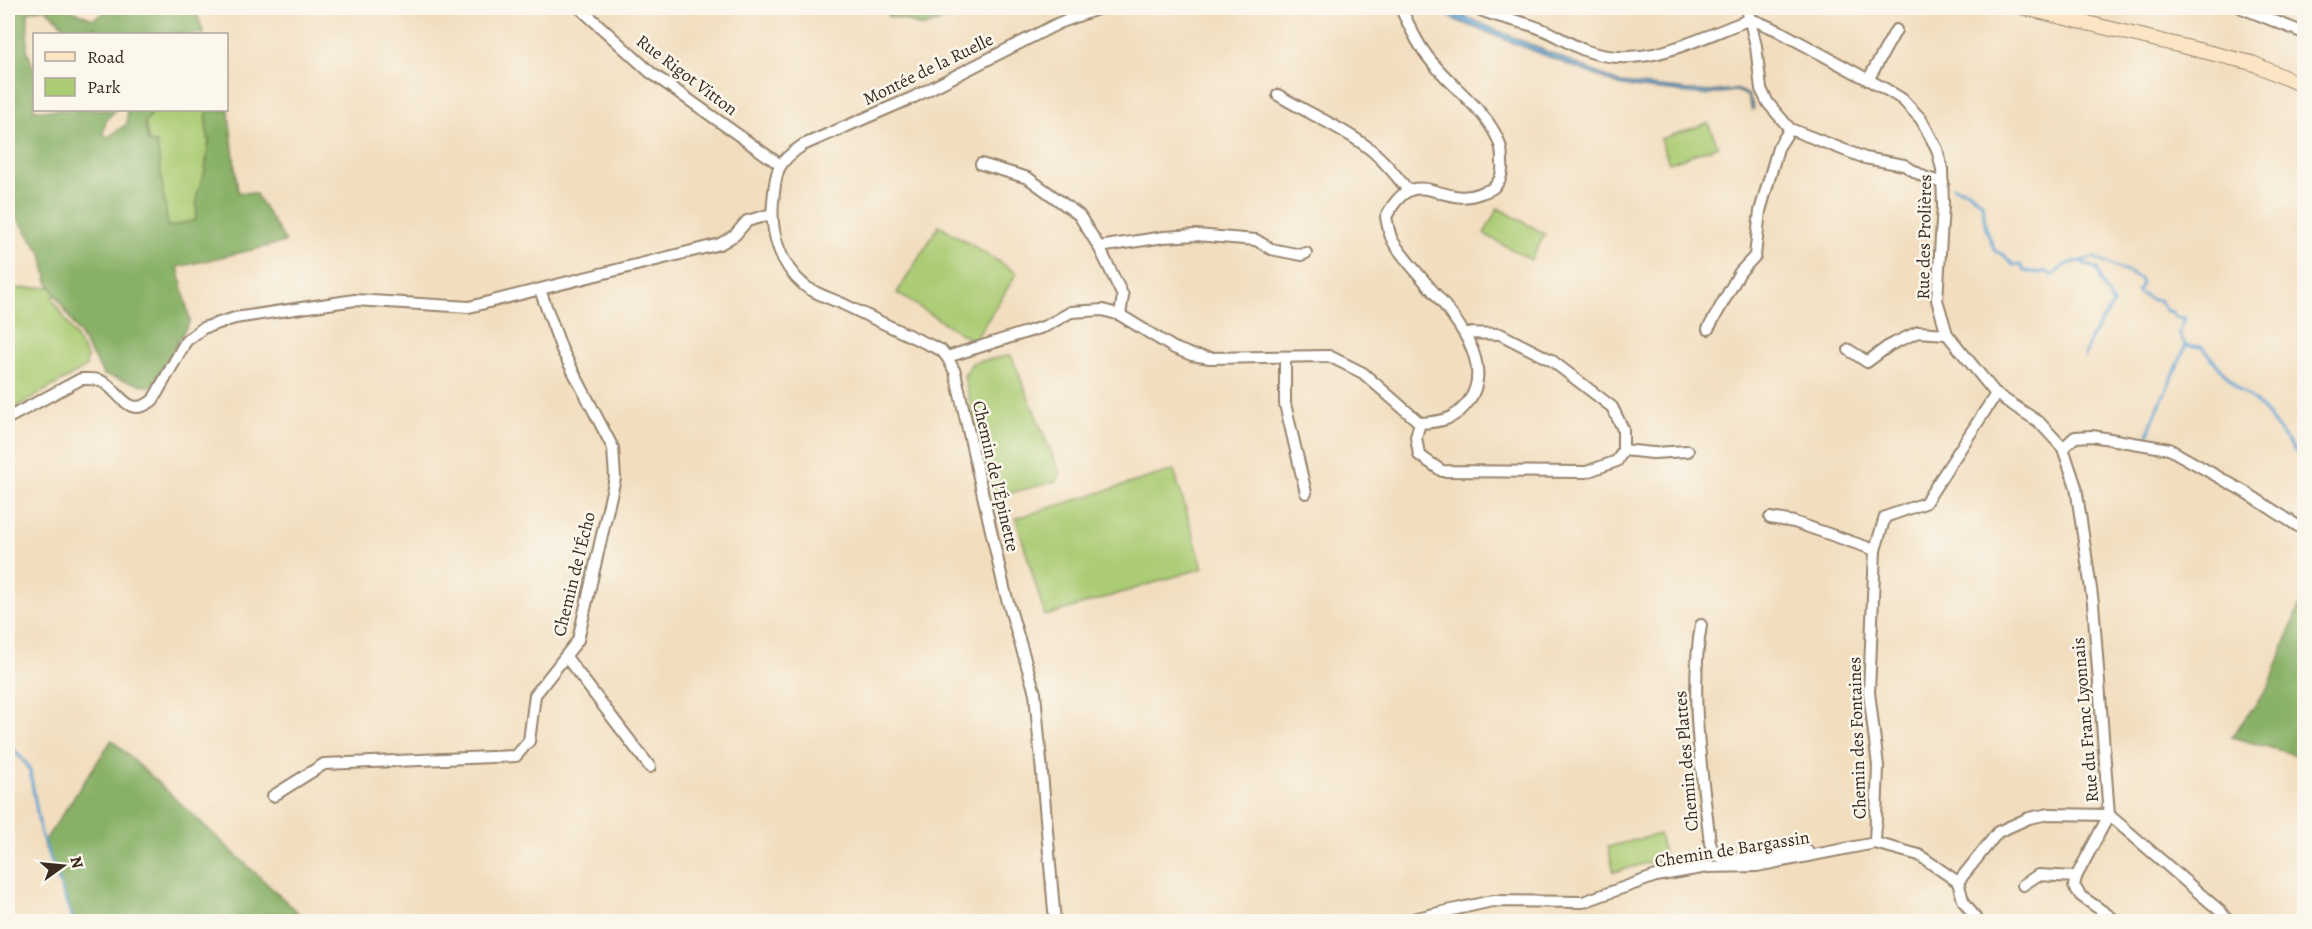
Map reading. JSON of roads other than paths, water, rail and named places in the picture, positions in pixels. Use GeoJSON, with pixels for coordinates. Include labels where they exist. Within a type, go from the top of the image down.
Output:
{"type":"FeatureCollection","features":[{"type":"Feature","properties":{"kind":"street","name":"Rue Rigot Vitton"},"geometry":{"type":"LineString","coordinates":[[580,8],[650,72],[779,164]]}},
{"type":"Feature","properties":{"kind":"street","name":"Montée de la Ruelle"},"geometry":{"type":"LineString","coordinates":[[779,164],[803,145],[914,97],[1059,23],[1100,8]]}},
{"type":"Feature","properties":{"kind":"street"},"geometry":{"type":"LineString","coordinates":[[779,164],[776,172],[772,214],[778,245],[786,265],[805,286],[941,351],[947,357],[1046,326],[1071,312],[1103,310],[1120,315],[1174,348],[1192,355],[1210,358],[1329,356],[1363,373],[1420,423],[1443,422],[1462,409],[1475,392],[1477,368],[1465,333],[1393,242],[1386,217],[1395,199],[1408,190],[1419,188],[1442,194],[1472,197],[1493,188],[1503,173],[1501,146],[1488,121],[1445,78],[1425,54],[1403,13],[1403,8]]}},
{"type":"Feature","properties":{"kind":"street"},"geometry":{"type":"LineString","coordinates":[[1476,8],[1491,16],[1545,30],[1587,51],[1629,58],[1662,53],[1751,19]]}},
{"type":"Feature","properties":{"kind":"street"},"geometry":{"type":"LineString","coordinates":[[1747,8],[1751,19],[1761,88],[1768,103],[1790,129],[1865,158],[1904,165],[1924,177],[1943,183]]}},
{"type":"Feature","properties":{"kind":"street"},"geometry":{"type":"LineString","coordinates":[[2025,8],[2252,63],[2304,86]]}},
{"type":"Feature","properties":{"kind":"street"},"geometry":{"type":"LineString","coordinates":[[2242,8],[2304,33]]}},
{"type":"Feature","properties":{"kind":"street","name":"Rue des Prolières"},"geometry":{"type":"LineString","coordinates":[[1751,19],[1778,30],[1902,99],[1921,119],[1937,149],[1943,183],[1937,300],[1947,334],[1996,394],[2038,422],[2063,448]]}},
{"type":"Feature","properties":{"kind":"street"},"geometry":{"type":"LineString","coordinates":[[1868,80],[1896,30]]}},
{"type":"Feature","properties":{"kind":"street"},"geometry":{"type":"LineString","coordinates":[[1278,95],[1328,122],[1371,150],[1392,169],[1408,190]]}},
{"type":"Feature","properties":{"kind":"street"},"geometry":{"type":"LineString","coordinates":[[1708,329],[1740,272],[1755,256],[1760,211],[1778,148],[1790,129]]}},
{"type":"Feature","properties":{"kind":"street"},"geometry":{"type":"LineString","coordinates":[[981,165],[1028,178],[1078,215],[1099,247],[1123,296],[1120,315]]}},
{"type":"Feature","properties":{"kind":"street"},"geometry":{"type":"LineString","coordinates":[[8,418],[81,378],[104,382],[127,405],[137,407],[146,405],[153,400],[186,341],[203,328],[235,318],[356,300],[469,307],[720,244],[735,235],[747,221],[772,214]]}},
{"type":"Feature","properties":{"kind":"street"},"geometry":{"type":"LineString","coordinates":[[1099,247],[1164,237],[1196,235],[1256,240],[1271,249],[1301,255],[1306,253]]}},
{"type":"Feature","properties":{"kind":"street","name":"Chemin de l'Écho"},"geometry":{"type":"LineString","coordinates":[[273,796],[324,764],[516,756],[529,741],[536,695],[578,640],[615,478],[612,448],[562,350],[540,290]]}},
{"type":"Feature","properties":{"kind":"street"},"geometry":{"type":"LineString","coordinates":[[1849,350],[1867,363],[1890,345],[1918,332],[1947,334]]}},
{"type":"Feature","properties":{"kind":"street"},"geometry":{"type":"LineString","coordinates":[[1420,423],[1416,437],[1419,455],[1442,471],[1586,472],[1617,461],[1623,450],[1623,429],[1612,407],[1551,360],[1500,334],[1465,333]]}},
{"type":"Feature","properties":{"kind":"street","name":"Chemin de l'Épinette"},"geometry":{"type":"LineString","coordinates":[[947,357],[955,372],[1005,592],[1035,693],[1055,921]]}},
{"type":"Feature","properties":{"kind":"street"},"geometry":{"type":"LineString","coordinates":[[1285,357],[1285,404],[1306,493]]}},
{"type":"Feature","properties":{"kind":"street","name":"Chemin des Fontaines"},"geometry":{"type":"LineString","coordinates":[[1875,843],[1878,766],[1869,692],[1875,550],[1885,517],[1925,503],[1996,394]]}},
{"type":"Feature","properties":{"kind":"street"},"geometry":{"type":"LineString","coordinates":[[2063,448],[2074,437],[2092,436],[2169,449],[2245,492],[2304,530]]}},
{"type":"Feature","properties":{"kind":"street","name":"Rue du Franc Lyonnais"},"geometry":{"type":"LineString","coordinates":[[1958,882],[1998,832],[2029,818],[2049,814],[2109,815],[2093,603],[2076,487],[2063,448]]}},
{"type":"Feature","properties":{"kind":"street"},"geometry":{"type":"LineString","coordinates":[[1623,450],[1653,453],[1688,451]]}},
{"type":"Feature","properties":{"kind":"street"},"geometry":{"type":"LineString","coordinates":[[1770,518],[1794,522],[1875,550]]}},
{"type":"Feature","properties":{"kind":"street","name":"Chemin des Plattes"},"geometry":{"type":"LineString","coordinates":[[1701,625],[1695,660],[1702,773],[1710,843],[1713,851],[1720,856],[1734,858],[1803,849],[1825,852]]}},
{"type":"Feature","properties":{"kind":"street"},"geometry":{"type":"LineString","coordinates":[[566,657],[650,767]]}},
{"type":"Feature","properties":{"kind":"street"},"geometry":{"type":"LineString","coordinates":[[2118,921],[2081,896],[2074,886],[2076,877],[2109,815],[2229,921]]}},
{"type":"Feature","properties":{"kind":"street","name":"Chemin de Bargassin"},"geometry":{"type":"LineString","coordinates":[[1399,921],[1492,901],[1583,902],[1656,876],[1707,867],[1757,866],[1875,843],[1919,855],[1958,882]]}},
{"type":"Feature","properties":{"kind":"street"},"geometry":{"type":"LineString","coordinates":[[2023,885],[2038,875],[2076,877]]}},
{"type":"Feature","properties":{"kind":"street"},"geometry":{"type":"LineString","coordinates":[[1958,882],[1962,900],[1978,921]]}},
{"type":"Feature","properties":{"kind":"water"},"geometry":{"type":"Polygon","coordinates":[[[1440,8],[1445,8],[1621,83],[1709,92],[1736,89],[1749,95],[1754,109],[1752,110],[1748,96],[1736,91],[1708,95],[1622,86],[1453,19],[1440,8]]]}},
{"type":"Feature","properties":{"kind":"waterway"},"geometry":{"type":"LineString","coordinates":[[1953,187],[1968,191],[1982,203],[1986,229],[1995,251],[2004,255],[2013,265],[2020,265],[2025,271],[2039,273],[2045,271],[2052,275],[2067,264],[2093,257],[2140,278],[2142,284],[2137,292],[2152,300],[2159,300],[2165,310],[2172,312],[2175,317],[2185,318],[2179,334],[2186,345],[2202,347],[2238,389],[2265,412],[2304,462]]}},
{"type":"Feature","properties":{"kind":"waterway"},"geometry":{"type":"LineString","coordinates":[[2083,263],[2097,269],[2113,304],[2090,339],[2085,357]]}},
{"type":"Feature","properties":{"kind":"waterway"},"geometry":{"type":"LineString","coordinates":[[2148,434],[2186,345]]}},
{"type":"Feature","properties":{"kind":"waterway"},"geometry":{"type":"LineString","coordinates":[[8,743],[28,766],[41,834],[74,922]]}}]}
